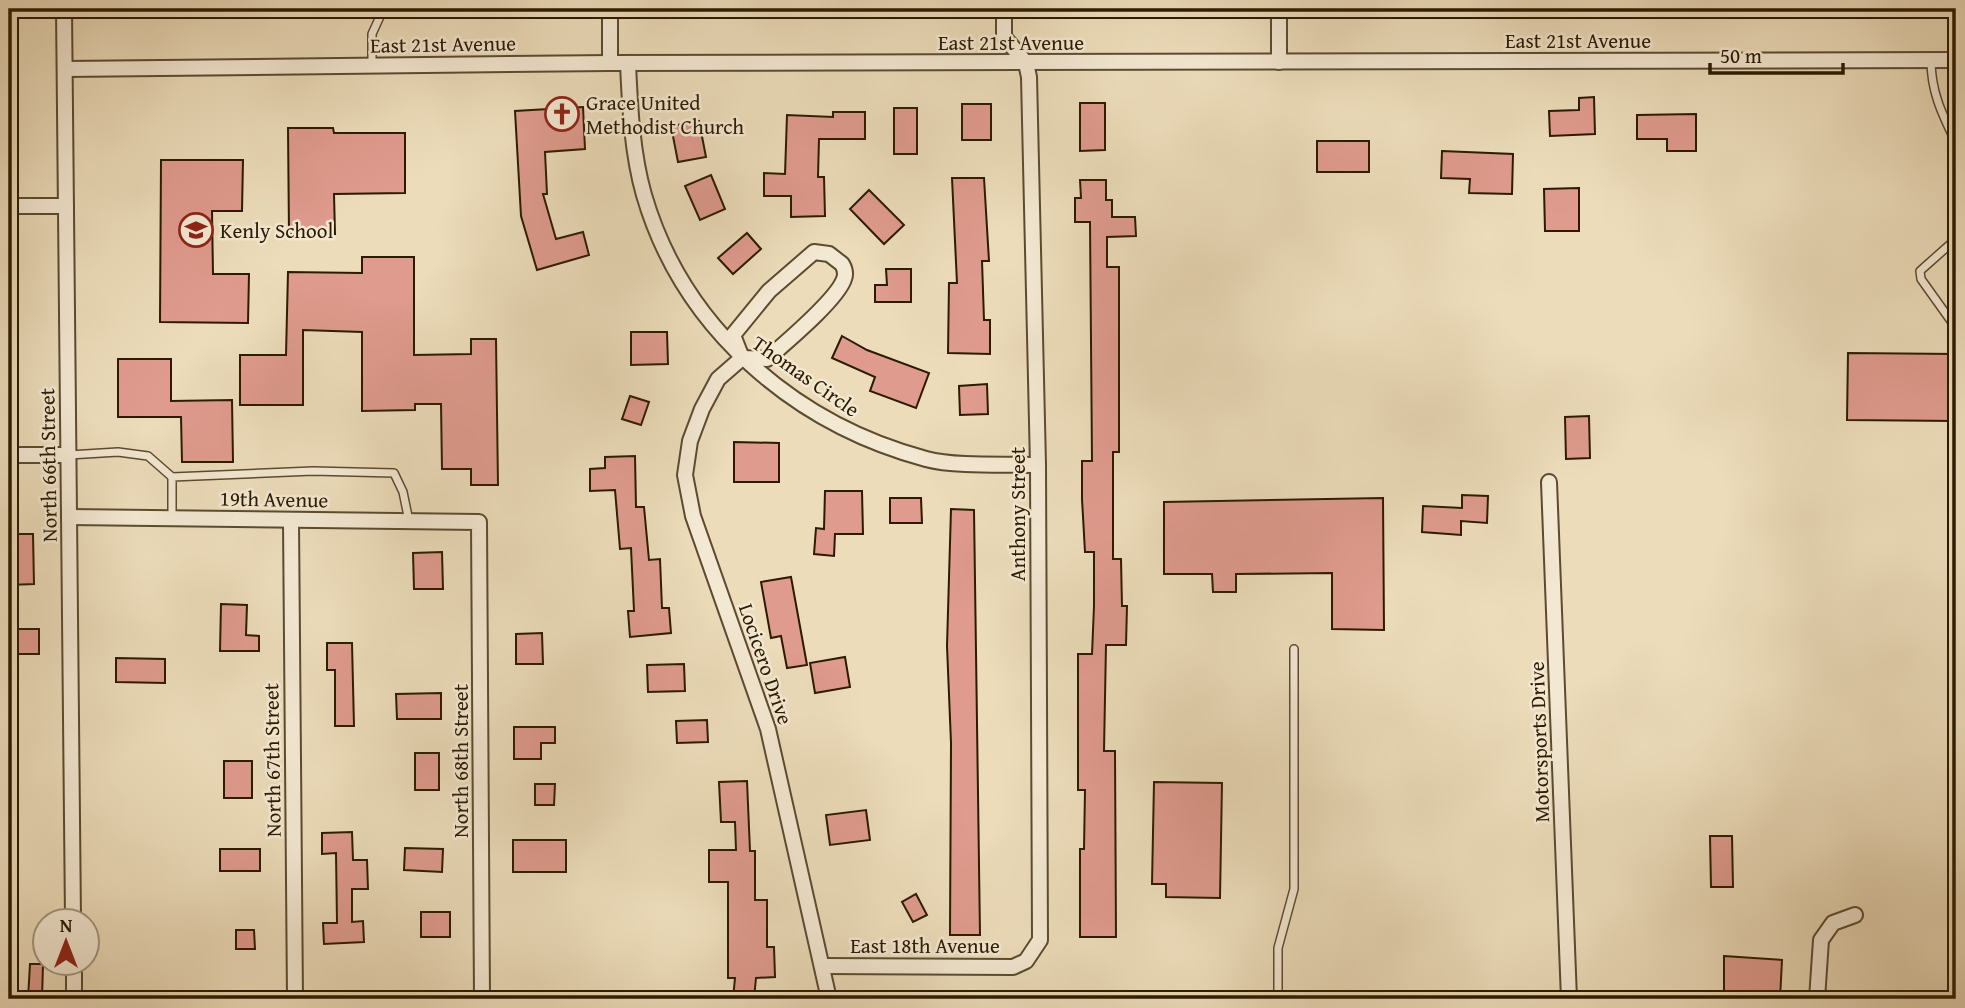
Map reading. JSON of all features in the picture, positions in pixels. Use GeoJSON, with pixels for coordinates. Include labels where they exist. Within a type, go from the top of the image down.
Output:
{"type":"FeatureCollection","features":[{"type":"Feature","properties":{"kind":"street","name":"North 66th Street"},"geometry":{"type":"LineString","coordinates":[[64,9],[73,906]]}},
{"type":"Feature","properties":{"kind":"street"},"geometry":{"type":"LineString","coordinates":[[610,9],[610,64]]}},
{"type":"Feature","properties":{"kind":"street"},"geometry":{"type":"LineString","coordinates":[[1004,9],[1004,37],[1026,63]]}},
{"type":"Feature","properties":{"kind":"street"},"geometry":{"type":"LineString","coordinates":[[1279,9],[1279,62]]}},
{"type":"Feature","properties":{"kind":"street","name":"East 21st Avenue"},"geometry":{"type":"LineString","coordinates":[[65,69],[610,64],[1956,60]]}},
{"type":"Feature","properties":{"kind":"street","name":"Anthony Street"},"geometry":{"type":"LineString","coordinates":[[1026,63],[1029,77],[1038,465],[1040,940],[1026,961]]}},
{"type":"Feature","properties":{"kind":"street","name":"Thomas Circle"},"geometry":{"type":"LineString","coordinates":[[628,64],[636,162],[645,198],[680,279],[703,315],[742,358],[851,434],[929,460],[1038,465]]}},
{"type":"Feature","properties":{"kind":"street"},"geometry":{"type":"LineString","coordinates":[[9,206],[66,206]]}},
{"type":"Feature","properties":{"kind":"street"},"geometry":{"type":"LineString","coordinates":[[814,252],[829,254],[842,264],[845,276],[841,287],[810,320],[767,359],[742,358],[733,335],[769,291],[814,252]]}},
{"type":"Feature","properties":{"kind":"street","name":"Locicero Drive"},"geometry":{"type":"LineString","coordinates":[[742,358],[718,379],[702,410],[690,441],[685,475],[693,516],[768,729],[830,999]]}},
{"type":"Feature","properties":{"kind":"street"},"geometry":{"type":"LineString","coordinates":[[9,455],[69,455]]}},
{"type":"Feature","properties":{"kind":"street","name":"Motorsports Drive"},"geometry":{"type":"LineString","coordinates":[[1549,482],[1569,999]]}},
{"type":"Feature","properties":{"kind":"street","name":"19th Avenue"},"geometry":{"type":"LineString","coordinates":[[69,517],[479,522]]}},
{"type":"Feature","properties":{"kind":"street","name":"North 67th Street"},"geometry":{"type":"LineString","coordinates":[[291,521],[295,999]]}},
{"type":"Feature","properties":{"kind":"street","name":"North 68th Street"},"geometry":{"type":"LineString","coordinates":[[479,522],[482,999]]}},
{"type":"Feature","properties":{"kind":"street"},"geometry":{"type":"LineString","coordinates":[[1817,999],[1821,940],[1833,923],[1855,915]]}},
{"type":"Feature","properties":{"kind":"street","name":"East 18th Avenue"},"geometry":{"type":"LineString","coordinates":[[823,966],[1013,967],[1026,961]]}},
{"type":"Feature","properties":{"kind":"street"},"geometry":{"type":"LineString","coordinates":[[74,976],[74,999]]}},
{"type":"Feature","properties":{"kind":"lane"},"geometry":{"type":"LineString","coordinates":[[372,66],[372,34],[382,12],[391,9]]}},
{"type":"Feature","properties":{"kind":"lane"},"geometry":{"type":"LineString","coordinates":[[1931,60],[1931,85],[1956,143]]}},
{"type":"Feature","properties":{"kind":"lane"},"geometry":{"type":"LineString","coordinates":[[1956,239],[1920,271],[1921,279],[1956,328]]}},
{"type":"Feature","properties":{"kind":"lane"},"geometry":{"type":"LineString","coordinates":[[69,455],[118,452],[148,456],[172,477],[313,471],[394,473],[403,492],[409,522]]}},
{"type":"Feature","properties":{"kind":"lane"},"geometry":{"type":"LineString","coordinates":[[172,477],[172,519]]}},
{"type":"Feature","properties":{"kind":"lane"},"geometry":{"type":"LineString","coordinates":[[1278,999],[1278,948],[1294,889],[1294,649]]}},
{"type":"Feature","properties":{"kind":"building"},"geometry":{"type":"Polygon","coordinates":[[[1594,97],[1595,134],[1550,136],[1549,111],[1579,110],[1579,98],[1594,97]]]}},
{"type":"Feature","properties":{"kind":"building"},"geometry":{"type":"Polygon","coordinates":[[[1080,103],[1105,103],[1105,150],[1080,151],[1080,103]]]}},
{"type":"Feature","properties":{"kind":"building"},"geometry":{"type":"Polygon","coordinates":[[[962,104],[991,104],[991,140],[962,140],[962,104]]]}},
{"type":"Feature","properties":{"kind":"building"},"geometry":{"type":"Polygon","coordinates":[[[583,107],[585,149],[545,152],[547,194],[543,194],[556,239],[583,232],[589,255],[537,270],[521,216],[515,111],[583,107]]]}},
{"type":"Feature","properties":{"kind":"building"},"geometry":{"type":"Polygon","coordinates":[[[894,108],[917,108],[917,154],[894,154],[894,108]]]}},
{"type":"Feature","properties":{"kind":"building"},"geometry":{"type":"Polygon","coordinates":[[[833,112],[865,112],[865,139],[819,139],[818,177],[824,177],[825,216],[791,217],[791,196],[764,196],[764,173],[785,174],[787,115],[833,117],[833,112]]]}},
{"type":"Feature","properties":{"kind":"building"},"geometry":{"type":"Polygon","coordinates":[[[1696,114],[1696,151],[1667,151],[1667,139],[1637,139],[1637,115],[1696,114]]]}},
{"type":"Feature","properties":{"kind":"building"},"geometry":{"type":"Polygon","coordinates":[[[699,121],[706,157],[678,162],[671,126],[699,121]]]}},
{"type":"Feature","properties":{"kind":"building"},"geometry":{"type":"Polygon","coordinates":[[[288,128],[333,128],[334,133],[405,133],[405,193],[334,194],[335,234],[289,234],[288,128]]]}},
{"type":"Feature","properties":{"kind":"building"},"geometry":{"type":"Polygon","coordinates":[[[1317,141],[1369,141],[1369,172],[1317,172],[1317,141]]]}},
{"type":"Feature","properties":{"kind":"building"},"geometry":{"type":"Polygon","coordinates":[[[1442,151],[1513,154],[1512,194],[1469,193],[1470,179],[1441,178],[1442,151]]]}},
{"type":"Feature","properties":{"kind":"building"},"geometry":{"type":"Polygon","coordinates":[[[161,160],[243,160],[242,211],[212,211],[213,274],[249,274],[248,323],[160,322],[161,160]]]}},
{"type":"Feature","properties":{"kind":"building"},"geometry":{"type":"Polygon","coordinates":[[[711,175],[725,209],[700,220],[685,186],[711,175]]]}},
{"type":"Feature","properties":{"kind":"building"},"geometry":{"type":"Polygon","coordinates":[[[952,178],[984,178],[989,261],[982,261],[984,320],[990,320],[990,354],[948,353],[949,283],[957,283],[952,178]]]}},
{"type":"Feature","properties":{"kind":"building"},"geometry":{"type":"Polygon","coordinates":[[[1080,180],[1106,180],[1106,200],[1112,200],[1112,217],[1135,217],[1136,236],[1107,237],[1107,267],[1119,267],[1119,452],[1113,452],[1113,559],[1121,559],[1122,606],[1127,606],[1126,645],[1106,645],[1104,751],[1115,751],[1116,937],[1080,937],[1080,849],[1084,849],[1085,790],[1078,790],[1078,654],[1092,654],[1094,552],[1085,552],[1082,499],[1082,461],[1092,461],[1090,222],[1075,222],[1075,198],[1081,198],[1080,180]]]}},
{"type":"Feature","properties":{"kind":"building"},"geometry":{"type":"Polygon","coordinates":[[[1579,188],[1579,231],[1545,231],[1544,189],[1579,188]]]}},
{"type":"Feature","properties":{"kind":"building"},"geometry":{"type":"Polygon","coordinates":[[[869,190],[904,225],[884,244],[850,209],[869,190]]]}},
{"type":"Feature","properties":{"kind":"building"},"geometry":{"type":"Polygon","coordinates":[[[747,233],[761,249],[733,274],[718,258],[747,233]]]}},
{"type":"Feature","properties":{"kind":"building"},"geometry":{"type":"Polygon","coordinates":[[[362,257],[414,257],[414,355],[471,354],[471,339],[496,339],[498,485],[471,485],[471,469],[442,469],[441,404],[415,404],[415,410],[362,411],[362,332],[303,330],[303,405],[240,405],[240,355],[286,355],[288,272],[362,273],[362,257]]]}},
{"type":"Feature","properties":{"kind":"building"},"geometry":{"type":"Polygon","coordinates":[[[886,269],[911,269],[911,302],[875,302],[875,285],[887,285],[886,269]]]}},
{"type":"Feature","properties":{"kind":"building"},"geometry":{"type":"Polygon","coordinates":[[[631,332],[667,332],[668,364],[631,365],[631,332]]]}},
{"type":"Feature","properties":{"kind":"building"},"geometry":{"type":"Polygon","coordinates":[[[842,336],[867,350],[929,373],[916,408],[870,391],[875,377],[832,358],[842,336]]]}},
{"type":"Feature","properties":{"kind":"building"},"geometry":{"type":"Polygon","coordinates":[[[1848,353],[1956,354],[1956,421],[1847,420],[1848,353]]]}},
{"type":"Feature","properties":{"kind":"building"},"geometry":{"type":"Polygon","coordinates":[[[118,359],[171,359],[171,401],[232,400],[233,462],[182,462],[181,417],[118,417],[118,359]]]}},
{"type":"Feature","properties":{"kind":"building"},"geometry":{"type":"Polygon","coordinates":[[[987,384],[988,414],[960,415],[959,386],[987,384]]]}},
{"type":"Feature","properties":{"kind":"building"},"geometry":{"type":"Polygon","coordinates":[[[630,396],[649,402],[641,425],[622,419],[630,396]]]}},
{"type":"Feature","properties":{"kind":"building"},"geometry":{"type":"Polygon","coordinates":[[[1589,416],[1590,458],[1566,459],[1565,417],[1589,416]]]}},
{"type":"Feature","properties":{"kind":"building"},"geometry":{"type":"Polygon","coordinates":[[[734,442],[779,443],[779,482],[734,482],[734,442]]]}},
{"type":"Feature","properties":{"kind":"building"},"geometry":{"type":"Polygon","coordinates":[[[635,456],[636,507],[644,507],[649,560],[660,559],[662,608],[669,608],[671,633],[630,637],[628,611],[634,611],[631,548],[620,549],[615,490],[590,491],[590,469],[605,468],[605,457],[635,456]]]}},
{"type":"Feature","properties":{"kind":"building"},"geometry":{"type":"Polygon","coordinates":[[[825,491],[862,491],[863,534],[835,534],[834,556],[814,554],[816,528],[824,529],[825,491]]]}},
{"type":"Feature","properties":{"kind":"building"},"geometry":{"type":"Polygon","coordinates":[[[1462,495],[1488,496],[1487,523],[1461,521],[1461,535],[1422,532],[1423,506],[1462,508],[1462,495]]]}},
{"type":"Feature","properties":{"kind":"building"},"geometry":{"type":"Polygon","coordinates":[[[890,498],[921,498],[922,523],[890,523],[890,498]]]}},
{"type":"Feature","properties":{"kind":"building"},"geometry":{"type":"Polygon","coordinates":[[[1383,498],[1384,630],[1332,629],[1332,573],[1236,574],[1236,592],[1213,592],[1212,574],[1164,574],[1164,502],[1383,498]]]}},
{"type":"Feature","properties":{"kind":"building"},"geometry":{"type":"Polygon","coordinates":[[[951,509],[974,510],[980,935],[950,935],[951,743],[947,646],[951,509]]]}},
{"type":"Feature","properties":{"kind":"building"},"geometry":{"type":"Polygon","coordinates":[[[9,534],[33,534],[34,584],[9,585],[9,534]]]}},
{"type":"Feature","properties":{"kind":"building"},"geometry":{"type":"Polygon","coordinates":[[[442,552],[443,589],[414,589],[413,553],[442,552]]]}},
{"type":"Feature","properties":{"kind":"building"},"geometry":{"type":"Polygon","coordinates":[[[791,577],[807,665],[787,668],[781,636],[771,638],[761,582],[791,577]]]}},
{"type":"Feature","properties":{"kind":"building"},"geometry":{"type":"Polygon","coordinates":[[[221,604],[247,605],[246,635],[259,636],[259,651],[220,651],[221,604]]]}},
{"type":"Feature","properties":{"kind":"building"},"geometry":{"type":"Polygon","coordinates":[[[9,629],[39,629],[39,654],[9,654],[9,629]]]}},
{"type":"Feature","properties":{"kind":"building"},"geometry":{"type":"Polygon","coordinates":[[[542,633],[543,664],[516,664],[516,634],[542,633]]]}},
{"type":"Feature","properties":{"kind":"building"},"geometry":{"type":"Polygon","coordinates":[[[327,643],[352,643],[354,726],[335,726],[335,670],[327,670],[327,643]]]}},
{"type":"Feature","properties":{"kind":"building"},"geometry":{"type":"Polygon","coordinates":[[[845,657],[850,687],[815,693],[810,663],[845,657]]]}},
{"type":"Feature","properties":{"kind":"building"},"geometry":{"type":"Polygon","coordinates":[[[116,658],[165,659],[165,683],[116,682],[116,658]]]}},
{"type":"Feature","properties":{"kind":"building"},"geometry":{"type":"Polygon","coordinates":[[[684,664],[685,691],[648,692],[647,665],[684,664]]]}},
{"type":"Feature","properties":{"kind":"building"},"geometry":{"type":"Polygon","coordinates":[[[441,693],[441,719],[397,719],[396,694],[441,693]]]}},
{"type":"Feature","properties":{"kind":"building"},"geometry":{"type":"Polygon","coordinates":[[[707,720],[708,742],[677,743],[676,721],[707,720]]]}},
{"type":"Feature","properties":{"kind":"building"},"geometry":{"type":"Polygon","coordinates":[[[514,727],[555,727],[555,743],[541,743],[541,759],[514,759],[514,727]]]}},
{"type":"Feature","properties":{"kind":"building"},"geometry":{"type":"Polygon","coordinates":[[[415,753],[439,753],[439,790],[415,790],[415,753]]]}},
{"type":"Feature","properties":{"kind":"building"},"geometry":{"type":"Polygon","coordinates":[[[224,761],[252,761],[252,798],[224,798],[224,761]]]}},
{"type":"Feature","properties":{"kind":"building"},"geometry":{"type":"Polygon","coordinates":[[[747,781],[750,851],[755,851],[755,900],[767,900],[767,947],[774,947],[775,977],[756,978],[754,999],[733,999],[735,978],[728,978],[728,882],[709,882],[709,850],[736,850],[735,822],[721,822],[719,782],[747,781]]]}},
{"type":"Feature","properties":{"kind":"building"},"geometry":{"type":"Polygon","coordinates":[[[1154,782],[1222,783],[1220,898],[1166,897],[1166,884],[1152,884],[1154,782]]]}},
{"type":"Feature","properties":{"kind":"building"},"geometry":{"type":"Polygon","coordinates":[[[535,784],[555,784],[554,805],[535,805],[535,784]]]}},
{"type":"Feature","properties":{"kind":"building"},"geometry":{"type":"Polygon","coordinates":[[[866,810],[870,840],[830,845],[826,815],[866,810]]]}},
{"type":"Feature","properties":{"kind":"building"},"geometry":{"type":"Polygon","coordinates":[[[352,832],[353,860],[367,860],[368,889],[352,889],[352,922],[363,921],[364,942],[324,944],[323,923],[337,923],[336,853],[322,854],[322,833],[352,832]]]}},
{"type":"Feature","properties":{"kind":"building"},"geometry":{"type":"Polygon","coordinates":[[[1710,836],[1732,836],[1733,887],[1711,887],[1710,836]]]}},
{"type":"Feature","properties":{"kind":"building"},"geometry":{"type":"Polygon","coordinates":[[[513,840],[566,840],[566,872],[513,872],[513,840]]]}},
{"type":"Feature","properties":{"kind":"building"},"geometry":{"type":"Polygon","coordinates":[[[405,848],[443,849],[442,872],[404,870],[405,848]]]}},
{"type":"Feature","properties":{"kind":"building"},"geometry":{"type":"Polygon","coordinates":[[[220,849],[260,849],[260,871],[220,871],[220,849]]]}},
{"type":"Feature","properties":{"kind":"building"},"geometry":{"type":"Polygon","coordinates":[[[916,894],[927,915],[913,922],[902,902],[916,894]]]}},
{"type":"Feature","properties":{"kind":"building"},"geometry":{"type":"Polygon","coordinates":[[[421,912],[450,912],[450,937],[421,937],[421,912]]]}},
{"type":"Feature","properties":{"kind":"building"},"geometry":{"type":"Polygon","coordinates":[[[236,930],[254,930],[255,949],[236,949],[236,930]]]}},
{"type":"Feature","properties":{"kind":"building"},"geometry":{"type":"Polygon","coordinates":[[[1724,956],[1782,960],[1780,999],[1724,999],[1724,956]]]}},
{"type":"Feature","properties":{"kind":"building"},"geometry":{"type":"Polygon","coordinates":[[[32,964],[32,976],[43,976],[42,999],[28,999],[32,964]]]}},
{"type":"Feature","properties":{"kind":"place","name":"Grace United Methodist Church"},"geometry":{"type":"Point","coordinates":[562,114]}},
{"type":"Feature","properties":{"kind":"place","name":"Kenly School"},"geometry":{"type":"Point","coordinates":[196,230]}}]}
